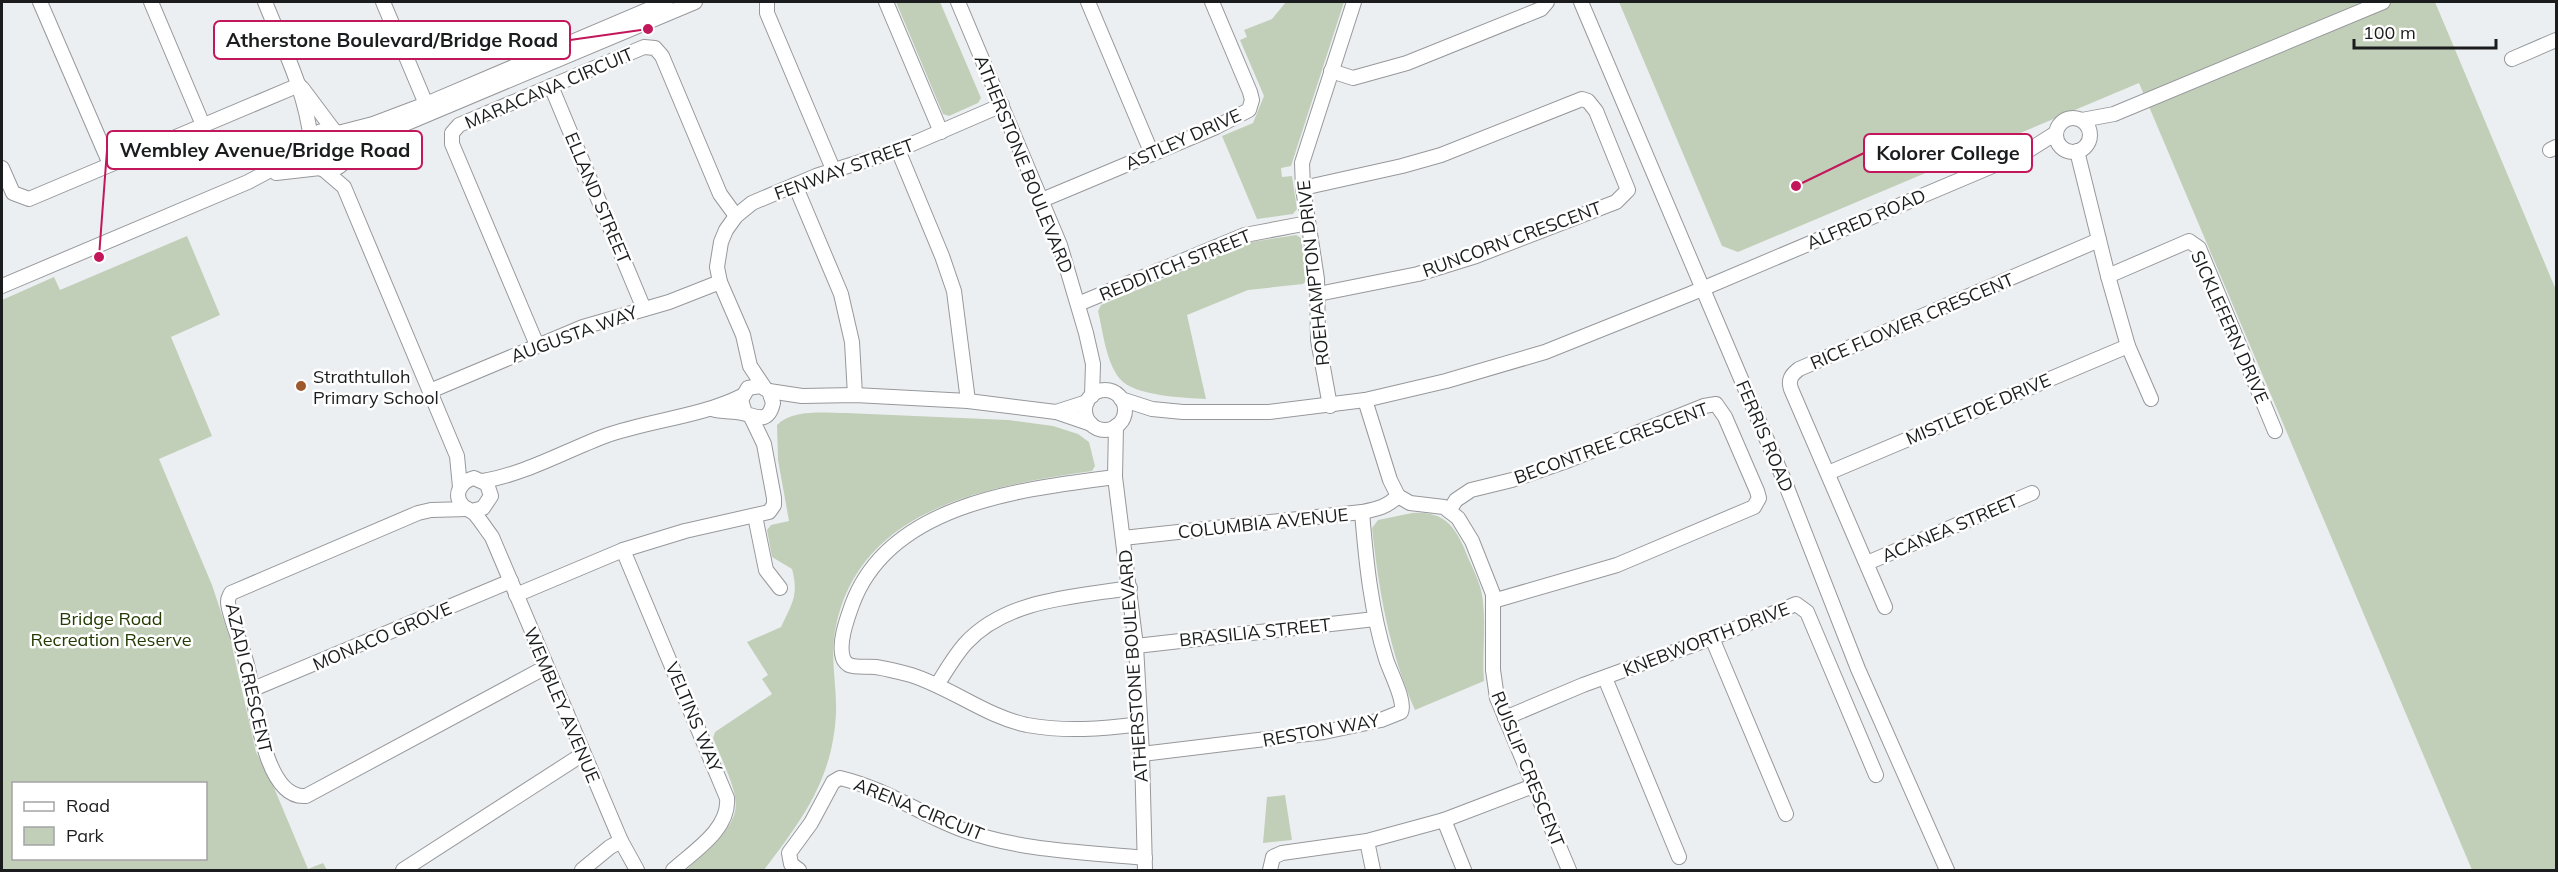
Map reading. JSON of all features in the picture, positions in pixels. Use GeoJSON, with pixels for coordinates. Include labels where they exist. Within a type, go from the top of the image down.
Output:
{"type":"FeatureCollection","features":[{"type":"Feature","properties":{"kind":"street"},"geometry":{"type":"LineString","coordinates":[[40,2],[110,164]]}},
{"type":"Feature","properties":{"kind":"street"},"geometry":{"type":"LineString","coordinates":[[151,2],[203,125]]}},
{"type":"Feature","properties":{"kind":"street"},"geometry":{"type":"LineString","coordinates":[[265,2],[298,85],[310,125],[311,160],[344,187],[457,456],[459,500],[470,510],[480,510],[517,471]]}},
{"type":"Feature","properties":{"kind":"street"},"geometry":{"type":"LineString","coordinates":[[383,2],[426,104]]}},
{"type":"Feature","properties":{"kind":"street"},"geometry":{"type":"LineString","coordinates":[[2,286],[248,182],[297,156],[319,133],[337,132],[373,124],[426,104],[666,2]]}},
{"type":"Feature","properties":{"kind":"street"},"geometry":{"type":"LineString","coordinates":[[248,182],[282,172],[335,168],[369,139],[695,2]]}},
{"type":"Feature","properties":{"kind":"street"},"geometry":{"type":"LineString","coordinates":[[766,2],[767,13],[833,169]]}},
{"type":"Feature","properties":{"kind":"street"},"geometry":{"type":"LineString","coordinates":[[886,2],[941,132]]}},
{"type":"Feature","properties":{"kind":"street","name":"ATHERSTONE BOULEVARD"},"geometry":{"type":"LineString","coordinates":[[958,2],[1060,245],[1093,364],[1089,399]]}},
{"type":"Feature","properties":{"kind":"street"},"geometry":{"type":"LineString","coordinates":[[1088,2],[1152,154]]}},
{"type":"Feature","properties":{"kind":"street","name":"ASTLEY DRIVE"},"geometry":{"type":"LineString","coordinates":[[1042,200],[1244,114],[1251,105],[1250,92],[1212,2]]}},
{"type":"Feature","properties":{"kind":"street","name":"ROEHAMPTON DRIVE"},"geometry":{"type":"LineString","coordinates":[[1330,406],[1318,340],[1318,294],[1303,188],[1302,163],[1354,2]]}},
{"type":"Feature","properties":{"kind":"street"},"geometry":{"type":"LineString","coordinates":[[1331,71],[1353,78],[1407,63],[1541,9],[1547,2]]}},
{"type":"Feature","properties":{"kind":"street","name":"FERRIS ROAD"},"geometry":{"type":"LineString","coordinates":[[1581,2],[1784,480],[1854,658],[1947,870]]}},
{"type":"Feature","properties":{"kind":"street"},"geometry":{"type":"LineString","coordinates":[[2114,114],[2090,135],[2086,145],[2077,151],[2061,148],[2056,133],[2065,120],[2071,118],[2082,120],[2114,114],[2384,2]]}},
{"type":"Feature","properties":{"kind":"street"},"geometry":{"type":"LineString","coordinates":[[2512,59],[2556,40]]}},
{"type":"Feature","properties":{"kind":"street","name":"MARACANA CIRCUIT"},"geometry":{"type":"LineString","coordinates":[[537,345],[451,137],[454,129],[644,47],[655,48],[662,56],[720,194],[736,216]]}},
{"type":"Feature","properties":{"kind":"street"},"geometry":{"type":"LineString","coordinates":[[2,168],[14,194],[29,199],[298,85]]}},
{"type":"Feature","properties":{"kind":"street"},"geometry":{"type":"LineString","coordinates":[[298,85],[347,144],[344,187]]}},
{"type":"Feature","properties":{"kind":"street","name":"ELLAND STREET"},"geometry":{"type":"LineString","coordinates":[[551,86],[644,309]]}},
{"type":"Feature","properties":{"kind":"street","name":"RUNCORN CRESCENT"},"geometry":{"type":"LineString","coordinates":[[1303,188],[1441,155],[1582,99],[1587,100],[1596,111],[1628,190],[1616,202],[1476,256],[1418,274],[1318,294]]}},
{"type":"Feature","properties":{"kind":"street","name":"FENWAY STREET"},"geometry":{"type":"LineString","coordinates":[[767,389],[750,366],[743,335],[720,282],[717,253],[726,230],[736,216],[752,203],[833,169],[898,150],[1002,105]]}},
{"type":"Feature","properties":{"kind":"street"},"geometry":{"type":"LineString","coordinates":[[2082,120],[2089,129],[2090,135]]}},
{"type":"Feature","properties":{"kind":"street","name":"ALFRED ROAD"},"geometry":{"type":"LineString","coordinates":[[1152,409],[1231,413],[1330,406],[1365,400],[1506,365],[1545,352],[1702,288],[2029,150],[2056,133]]}},
{"type":"Feature","properties":{"kind":"street","name":"ALFRED ROAD"},"geometry":{"type":"LineString","coordinates":[[2029,150],[2061,148]]}},
{"type":"Feature","properties":{"kind":"street"},"geometry":{"type":"LineString","coordinates":[[898,150],[954,291],[968,401]]}},
{"type":"Feature","properties":{"kind":"street"},"geometry":{"type":"LineString","coordinates":[[2077,151],[2128,346],[2151,399]]}},
{"type":"Feature","properties":{"kind":"street"},"geometry":{"type":"LineString","coordinates":[[795,185],[841,294],[852,342],[855,395]]}},
{"type":"Feature","properties":{"kind":"street","name":"REDDITCH STREET"},"geometry":{"type":"LineString","coordinates":[[1078,304],[1245,235],[1308,223]]}},
{"type":"Feature","properties":{"kind":"street","name":"RICE FLOWER CRESCENT"},"geometry":{"type":"LineString","coordinates":[[1885,607],[1790,385],[1790,378],[1794,373],[2099,240]]}},
{"type":"Feature","properties":{"kind":"street","name":"SICKLEFERN DRIVE"},"geometry":{"type":"LineString","coordinates":[[2108,276],[2189,241],[2199,248],[2275,431]]}},
{"type":"Feature","properties":{"kind":"street","name":"AUGUSTA WAY"},"geometry":{"type":"LineString","coordinates":[[430,391],[583,327],[644,309],[720,282]]}},
{"type":"Feature","properties":{"kind":"street","name":"MISTLETOE DRIVE"},"geometry":{"type":"LineString","coordinates":[[1828,473],[2128,346]]}},
{"type":"Feature","properties":{"kind":"street","name":"ATHERSTONE BOULEVARD"},"geometry":{"type":"LineString","coordinates":[[1093,364],[1117,396]]}},
{"type":"Feature","properties":{"kind":"street","name":"FENWAY STREET"},"geometry":{"type":"LineString","coordinates":[[743,394],[750,366]]}},
{"type":"Feature","properties":{"kind":"street"},"geometry":{"type":"LineString","coordinates":[[459,489],[466,480],[506,476],[606,436],[672,417],[712,409],[756,386],[802,396],[855,395],[968,401],[1056,412],[1096,427],[1120,422],[1152,409]]}},
{"type":"Feature","properties":{"kind":"street"},"geometry":{"type":"LineString","coordinates":[[764,444],[773,399],[767,389]]}},
{"type":"Feature","properties":{"kind":"street"},"geometry":{"type":"LineString","coordinates":[[1056,412],[1089,399],[1099,391],[1152,409]]}},
{"type":"Feature","properties":{"kind":"street"},"geometry":{"type":"LineString","coordinates":[[516,595],[623,550],[685,531],[770,512],[774,505],[764,444],[741,405],[743,394]]}},
{"type":"Feature","properties":{"kind":"street"},"geometry":{"type":"LineString","coordinates":[[712,409],[763,417],[771,410],[802,396]]}},
{"type":"Feature","properties":{"kind":"street"},"geometry":{"type":"LineString","coordinates":[[1117,396],[1125,408],[1120,422]]}},
{"type":"Feature","properties":{"kind":"street"},"geometry":{"type":"LineString","coordinates":[[1089,399],[1085,412],[1096,427]]}},
{"type":"Feature","properties":{"kind":"street"},"geometry":{"type":"LineString","coordinates":[[1365,400],[1390,480],[1398,496],[1410,503],[1434,505],[1449,511]]}},
{"type":"Feature","properties":{"kind":"street","name":"BECONTREE CRESCENT"},"geometry":{"type":"LineString","coordinates":[[1449,511],[1456,500],[1471,490],[1512,480],[1564,462],[1704,406],[1716,405],[1725,417],[1757,491],[1759,498],[1754,507],[1617,565],[1559,584],[1493,601]]}},
{"type":"Feature","properties":{"kind":"street","name":"ATHERSTONE BOULEVARD"},"geometry":{"type":"LineString","coordinates":[[1120,422],[1114,462],[1136,646],[1145,864]]}},
{"type":"Feature","properties":{"kind":"street","name":"ATHERSTONE BOULEVARD"},"geometry":{"type":"LineString","coordinates":[[1096,427],[1114,462]]}},
{"type":"Feature","properties":{"kind":"street"},"geometry":{"type":"LineString","coordinates":[[457,456],[489,487],[490,499]]}},
{"type":"Feature","properties":{"kind":"street"},"geometry":{"type":"LineString","coordinates":[[1115,477],[1034,488],[984,499],[909,535],[880,559],[863,582],[846,623],[843,658],[850,665],[898,672],[937,685],[986,711],[1025,724],[1074,730],[1140,724]]}},
{"type":"Feature","properties":{"kind":"street","name":"AZADI CRESCENT"},"geometry":{"type":"LineString","coordinates":[[459,489],[431,510],[231,594],[228,607],[244,654],[253,689],[260,734],[272,768],[290,792],[301,796],[312,793],[546,667]]}},
{"type":"Feature","properties":{"kind":"street","name":"ACANEA STREET"},"geometry":{"type":"LineString","coordinates":[[1867,563],[2032,493]]}},
{"type":"Feature","properties":{"kind":"street","name":"COLUMBIA AVENUE"},"geometry":{"type":"LineString","coordinates":[[1123,538],[1362,512],[1380,508],[1398,496]]}},
{"type":"Feature","properties":{"kind":"street","name":"WEMBLEY AVENUE"},"geometry":{"type":"LineString","coordinates":[[490,499],[492,537]]}},
{"type":"Feature","properties":{"kind":"street","name":"AZADI CRESCENT"},"geometry":{"type":"LineString","coordinates":[[431,510],[470,510]]}},
{"type":"Feature","properties":{"kind":"street","name":"WEMBLEY AVENUE"},"geometry":{"type":"LineString","coordinates":[[470,510],[492,537],[621,841],[637,870]]}},
{"type":"Feature","properties":{"kind":"street","name":"RUISLIP CRESCENT"},"geometry":{"type":"LineString","coordinates":[[1449,511],[1466,529],[1489,581],[1493,601],[1494,687],[1569,870]]}},
{"type":"Feature","properties":{"kind":"street","name":"RESTON WAY"},"geometry":{"type":"LineString","coordinates":[[1142,754],[1324,732],[1396,715],[1403,707],[1402,700],[1386,660],[1375,619],[1362,512]]}},
{"type":"Feature","properties":{"kind":"street"},"geometry":{"type":"LineString","coordinates":[[755,516],[766,570],[780,588]]}},
{"type":"Feature","properties":{"kind":"street","name":"VELTINS WAY"},"geometry":{"type":"LineString","coordinates":[[623,550],[727,798],[727,813],[719,826],[673,870]]}},
{"type":"Feature","properties":{"kind":"street","name":"MONACO GROVE"},"geometry":{"type":"LineString","coordinates":[[253,689],[511,581]]}},
{"type":"Feature","properties":{"kind":"street"},"geometry":{"type":"LineString","coordinates":[[937,685],[966,643],[987,625],[1007,614],[1039,603],[1130,588]]}},
{"type":"Feature","properties":{"kind":"street","name":"KNEBWORTH DRIVE"},"geometry":{"type":"LineString","coordinates":[[1505,718],[1796,604],[1804,608],[1876,775]]}},
{"type":"Feature","properties":{"kind":"street","name":"BRASILIA STREET"},"geometry":{"type":"LineString","coordinates":[[1136,646],[1375,619]]}},
{"type":"Feature","properties":{"kind":"street"},"geometry":{"type":"LineString","coordinates":[[1712,638],[1786,814]]}},
{"type":"Feature","properties":{"kind":"street"},"geometry":{"type":"LineString","coordinates":[[1605,678],[1679,857]]}},
{"type":"Feature","properties":{"kind":"street"},"geometry":{"type":"LineString","coordinates":[[403,870],[584,754]]}},
{"type":"Feature","properties":{"kind":"street","name":"ARENA CIRCUIT"},"geometry":{"type":"LineString","coordinates":[[799,870],[791,864],[789,853],[811,823],[833,782],[840,778],[879,789],[910,807],[964,831],[1014,845],[1145,864]]}},
{"type":"Feature","properties":{"kind":"street"},"geometry":{"type":"LineString","coordinates":[[1270,870],[1273,858],[1282,853],[1367,841],[1444,820],[1533,786]]}},
{"type":"Feature","properties":{"kind":"street"},"geometry":{"type":"LineString","coordinates":[[1444,820],[1464,870]]}},
{"type":"Feature","properties":{"kind":"street"},"geometry":{"type":"LineString","coordinates":[[582,870],[621,841]]}},
{"type":"Feature","properties":{"kind":"street"},"geometry":{"type":"LineString","coordinates":[[1367,841],[1373,870]]}},
{"type":"Feature","properties":{"kind":"green space"},"geometry":{"type":"Polygon","coordinates":[[[896,2],[940,2],[981,98],[978,103],[949,116],[943,114],[896,2]]]}},
{"type":"Feature","properties":{"kind":"green space"},"geometry":{"type":"Polygon","coordinates":[[[1286,2],[1344,2],[1291,166],[1281,168],[1282,177],[1292,176],[1297,209],[1293,214],[1257,219],[1222,136],[1253,123],[1264,96],[1240,40],[1247,37],[1244,30],[1272,19],[1286,2]]]}},
{"type":"Feature","properties":{"kind":"green space"},"geometry":{"type":"Polygon","coordinates":[[[1619,2],[2435,2],[2556,290],[2556,870],[2472,870],[2139,83],[1738,252],[1722,246],[1619,2]]]}},
{"type":"Feature","properties":{"kind":"green space"},"geometry":{"type":"Polygon","coordinates":[[[1296,235],[1301,238],[1307,280],[1303,284],[1248,290],[1187,315],[1206,399],[1148,393],[1127,385],[1120,379],[1111,364],[1106,346],[1098,311],[1101,305],[1251,242],[1296,235]]]}},
{"type":"Feature","properties":{"kind":"green space","name":"Bridge Road Recreation Reserve"},"geometry":{"type":"Polygon","coordinates":[[[187,236],[220,315],[171,337],[212,436],[159,459],[212,585],[231,642],[256,752],[275,790],[308,869],[323,863],[327,870],[2,870],[2,300],[54,277],[60,290],[187,236]]]}},
{"type":"Feature","properties":{"kind":"green space"},"geometry":{"type":"Polygon","coordinates":[[[846,413],[1008,420],[1053,426],[1078,434],[1089,442],[1095,466],[1092,471],[1011,485],[933,510],[899,530],[870,556],[848,589],[835,631],[833,652],[836,703],[834,737],[822,778],[803,816],[764,870],[686,870],[721,835],[735,811],[735,798],[731,783],[713,738],[715,732],[772,694],[762,679],[768,675],[747,642],[781,627],[793,599],[795,586],[792,569],[772,557],[767,530],[771,525],[789,521],[778,460],[777,425],[791,416],[800,414],[846,413]]]}},
{"type":"Feature","properties":{"kind":"green space"},"geometry":{"type":"Polygon","coordinates":[[[1412,513],[1435,515],[1451,526],[1456,533],[1466,551],[1480,587],[1484,622],[1484,681],[1415,710],[1398,666],[1386,621],[1372,528],[1378,520],[1412,513]]]}},
{"type":"Feature","properties":{"kind":"green space"},"geometry":{"type":"Polygon","coordinates":[[[1285,795],[1292,840],[1263,843],[1267,797],[1285,795]]]}},
{"type":"Feature","properties":{"kind":"place","name":"Atherstone Boulevard/Bridge Road"},"geometry":{"type":"Point","coordinates":[648,29]}},
{"type":"Feature","properties":{"kind":"place","name":"Kolorer College"},"geometry":{"type":"Point","coordinates":[1796,186]}},
{"type":"Feature","properties":{"kind":"place","name":"Wembley Avenue/Bridge Road"},"geometry":{"type":"Point","coordinates":[99,257]}},
{"type":"Feature","properties":{"kind":"place","name":"Strathtulloh Primary School"},"geometry":{"type":"Point","coordinates":[301,386]}}]}
